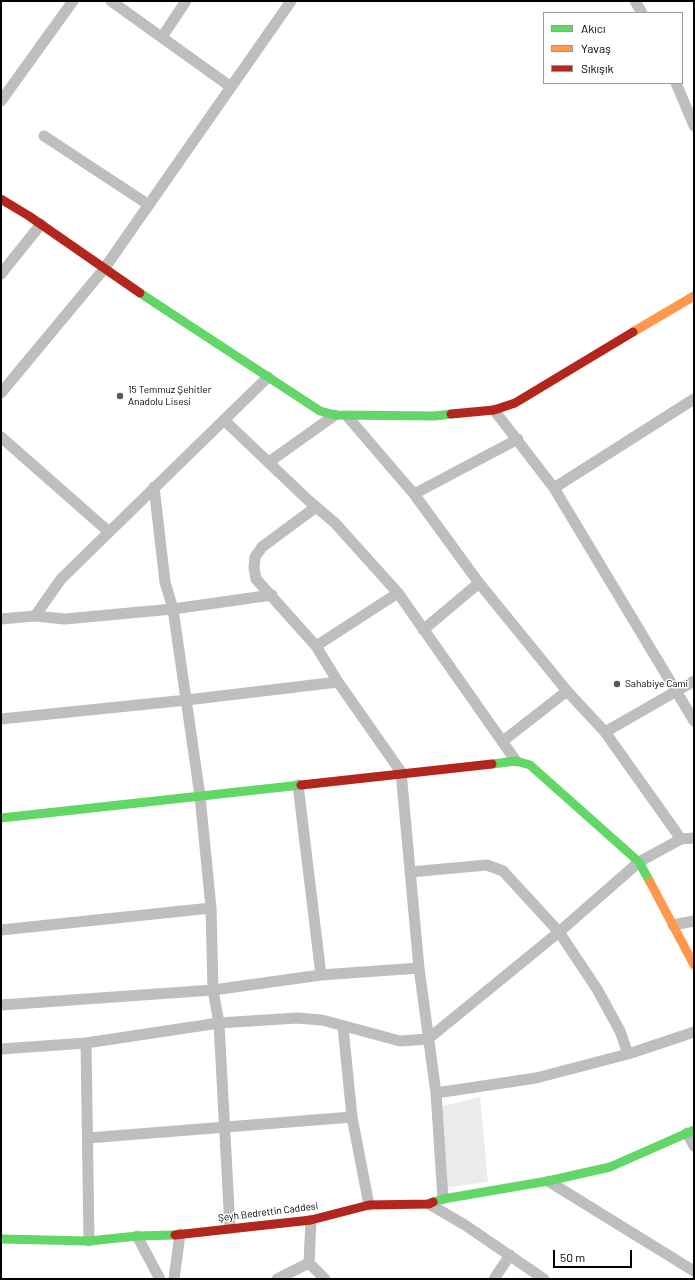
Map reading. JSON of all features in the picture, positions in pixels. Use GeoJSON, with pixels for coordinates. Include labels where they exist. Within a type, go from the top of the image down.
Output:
{"type":"FeatureCollection","features":[{"type":"Feature","properties":{"kind":"street"},"geometry":{"type":"LineString","coordinates":[[1,101],[73,1]]}},
{"type":"Feature","properties":{"kind":"street"},"geometry":{"type":"LineString","coordinates":[[111,1],[231,87]]}},
{"type":"Feature","properties":{"kind":"street"},"geometry":{"type":"LineString","coordinates":[[162,37],[186,1]]}},
{"type":"Feature","properties":{"kind":"street"},"geometry":{"type":"LineString","coordinates":[[1,393],[104,269],[291,1]]}},
{"type":"Feature","properties":{"kind":"street"},"geometry":{"type":"LineString","coordinates":[[635,1],[641,12]]}},
{"type":"Feature","properties":{"kind":"street"},"geometry":{"type":"LineString","coordinates":[[676,84],[694,126]]}},
{"type":"Feature","properties":{"kind":"street"},"geometry":{"type":"LineString","coordinates":[[44,136],[149,205]]}},
{"type":"Feature","properties":{"kind":"street"},"geometry":{"type":"LineString","coordinates":[[1,200],[41,224],[104,269],[320,411],[335,415],[435,416],[494,410],[522,399],[694,296]]}},
{"type":"Feature","properties":{"kind":"street"},"geometry":{"type":"LineString","coordinates":[[1,274],[41,224]]}},
{"type":"Feature","properties":{"kind":"street"},"geometry":{"type":"LineString","coordinates":[[35,616],[60,579],[268,377]]}},
{"type":"Feature","properties":{"kind":"street"},"geometry":{"type":"LineString","coordinates":[[554,488],[694,399]]}},
{"type":"Feature","properties":{"kind":"street"},"geometry":{"type":"LineString","coordinates":[[494,410],[518,439],[554,488],[694,720]]}},
{"type":"Feature","properties":{"kind":"street"},"geometry":{"type":"LineString","coordinates":[[269,462],[335,415]]}},
{"type":"Feature","properties":{"kind":"street"},"geometry":{"type":"LineString","coordinates":[[347,416],[414,494],[478,583],[567,691],[605,732],[681,839]]}},
{"type":"Feature","properties":{"kind":"street"},"geometry":{"type":"LineString","coordinates":[[224,420],[335,523],[398,593],[516,761]]}},
{"type":"Feature","properties":{"kind":"street"},"geometry":{"type":"LineString","coordinates":[[1,437],[109,532]]}},
{"type":"Feature","properties":{"kind":"street"},"geometry":{"type":"LineString","coordinates":[[414,494],[518,439]]}},
{"type":"Feature","properties":{"kind":"street"},"geometry":{"type":"LineString","coordinates":[[154,487],[164,582],[173,609],[200,796],[211,908],[213,990],[219,1023],[230,1228]]}},
{"type":"Feature","properties":{"kind":"street"},"geometry":{"type":"LineString","coordinates":[[316,507],[262,547],[255,557],[254,568],[256,579],[272,595],[316,646],[338,682],[401,772],[419,968],[436,1093],[443,1199]]}},
{"type":"Feature","properties":{"kind":"street"},"geometry":{"type":"LineString","coordinates":[[423,630],[478,583]]}},
{"type":"Feature","properties":{"kind":"street"},"geometry":{"type":"LineString","coordinates":[[316,646],[398,593]]}},
{"type":"Feature","properties":{"kind":"street"},"geometry":{"type":"LineString","coordinates":[[3,617],[35,616],[65,619],[173,609],[272,595]]}},
{"type":"Feature","properties":{"kind":"street"},"geometry":{"type":"LineString","coordinates":[[605,732],[694,681]]}},
{"type":"Feature","properties":{"kind":"street"},"geometry":{"type":"LineString","coordinates":[[1,719],[187,700],[338,682]]}},
{"type":"Feature","properties":{"kind":"street"},"geometry":{"type":"LineString","coordinates":[[502,741],[567,691]]}},
{"type":"Feature","properties":{"kind":"street"},"geometry":{"type":"LineString","coordinates":[[1,818],[401,772],[516,761],[530,765],[639,862],[694,965]]}},
{"type":"Feature","properties":{"kind":"street"},"geometry":{"type":"LineString","coordinates":[[298,785],[321,975]]}},
{"type":"Feature","properties":{"kind":"street"},"geometry":{"type":"LineString","coordinates":[[1,1049],[86,1043],[219,1023],[297,1018],[322,1020],[343,1027],[400,1041],[428,1039],[559,932],[639,862],[681,839],[694,838]]}},
{"type":"Feature","properties":{"kind":"street"},"geometry":{"type":"LineString","coordinates":[[410,872],[488,864],[503,870],[559,932],[597,989],[620,1031],[628,1054]]}},
{"type":"Feature","properties":{"kind":"street"},"geometry":{"type":"LineString","coordinates":[[1,930],[211,908]]}},
{"type":"Feature","properties":{"kind":"street"},"geometry":{"type":"LineString","coordinates":[[673,925],[694,921]]}},
{"type":"Feature","properties":{"kind":"street"},"geometry":{"type":"LineString","coordinates":[[1,1004],[213,990],[321,975],[419,968]]}},
{"type":"Feature","properties":{"kind":"street"},"geometry":{"type":"LineString","coordinates":[[343,1027],[352,1117],[368,1205]]}},
{"type":"Feature","properties":{"kind":"street"},"geometry":{"type":"LineString","coordinates":[[436,1093],[536,1078],[628,1054],[694,1032]]}},
{"type":"Feature","properties":{"kind":"street"},"geometry":{"type":"LineString","coordinates":[[86,1043],[89,1241]]}},
{"type":"Feature","properties":{"kind":"street"},"geometry":{"type":"LineString","coordinates":[[88,1138],[352,1117]]}},
{"type":"Feature","properties":{"kind":"street"},"geometry":{"type":"LineString","coordinates":[[691,1132],[694,1146]]}},
{"type":"Feature","properties":{"kind":"street","name":"Şeyh Bedrettin Caddesi"},"geometry":{"type":"LineString","coordinates":[[1,1239],[89,1241],[137,1236],[180,1234],[311,1220],[368,1205],[429,1204],[443,1199],[610,1167],[691,1132]]}},
{"type":"Feature","properties":{"kind":"street"},"geometry":{"type":"LineString","coordinates":[[548,1180],[694,1271]]}},
{"type":"Feature","properties":{"kind":"street"},"geometry":{"type":"LineString","coordinates":[[429,1204],[465,1225],[544,1279]]}},
{"type":"Feature","properties":{"kind":"street"},"geometry":{"type":"LineString","coordinates":[[311,1220],[309,1263],[325,1279]]}},
{"type":"Feature","properties":{"kind":"street"},"geometry":{"type":"LineString","coordinates":[[174,1279],[180,1234]]}},
{"type":"Feature","properties":{"kind":"street"},"geometry":{"type":"LineString","coordinates":[[137,1236],[160,1279]]}},
{"type":"Feature","properties":{"kind":"street"},"geometry":{"type":"LineString","coordinates":[[494,1279],[510,1256]]}},
{"type":"Feature","properties":{"kind":"street"},"geometry":{"type":"LineString","coordinates":[[277,1279],[309,1263]]}},
{"type":"Feature","properties":{"kind":"shaded area"},"geometry":{"type":"Polygon","coordinates":[[[480,1097],[488,1182],[443,1188],[435,1108],[480,1097]]]}},
{"type":"Feature","properties":{"kind":"traffic: fast"},"geometry":{"type":"LineString","coordinates":[[140,293],[320,411],[335,415],[435,416],[451,414]]}},
{"type":"Feature","properties":{"kind":"traffic: fast"},"geometry":{"type":"LineString","coordinates":[[492,764],[516,761],[530,765],[639,862],[650,882]]}},
{"type":"Feature","properties":{"kind":"traffic: fast"},"geometry":{"type":"LineString","coordinates":[[1,818],[301,785]]}},
{"type":"Feature","properties":{"kind":"traffic: fast"},"geometry":{"type":"LineString","coordinates":[[433,1202],[548,1181],[610,1167],[694,1130]]}},
{"type":"Feature","properties":{"kind":"traffic: fast"},"geometry":{"type":"LineString","coordinates":[[1,1239],[89,1241],[137,1236],[175,1235]]}},
{"type":"Feature","properties":{"kind":"traffic: slow"},"geometry":{"type":"LineString","coordinates":[[633,332],[694,296]]}},
{"type":"Feature","properties":{"kind":"traffic: slow"},"geometry":{"type":"LineString","coordinates":[[650,882],[694,965]]}},
{"type":"Feature","properties":{"kind":"traffic: jam"},"geometry":{"type":"LineString","coordinates":[[1,199],[29,216],[140,293]]}},
{"type":"Feature","properties":{"kind":"traffic: jam"},"geometry":{"type":"LineString","coordinates":[[451,414],[494,410],[515,403],[633,332]]}},
{"type":"Feature","properties":{"kind":"traffic: jam"},"geometry":{"type":"LineString","coordinates":[[301,785],[492,764]]}},
{"type":"Feature","properties":{"kind":"traffic: jam"},"geometry":{"type":"LineString","coordinates":[[175,1235],[311,1220],[369,1205],[429,1204],[433,1202]]}},
{"type":"Feature","properties":{"kind":"place","name":"15 Temmuz Şehitler Anadolu Lisesi"},"geometry":{"type":"Point","coordinates":[120,396]}},
{"type":"Feature","properties":{"kind":"place","name":"Sahabiye Cami"},"geometry":{"type":"Point","coordinates":[617,684]}}]}
